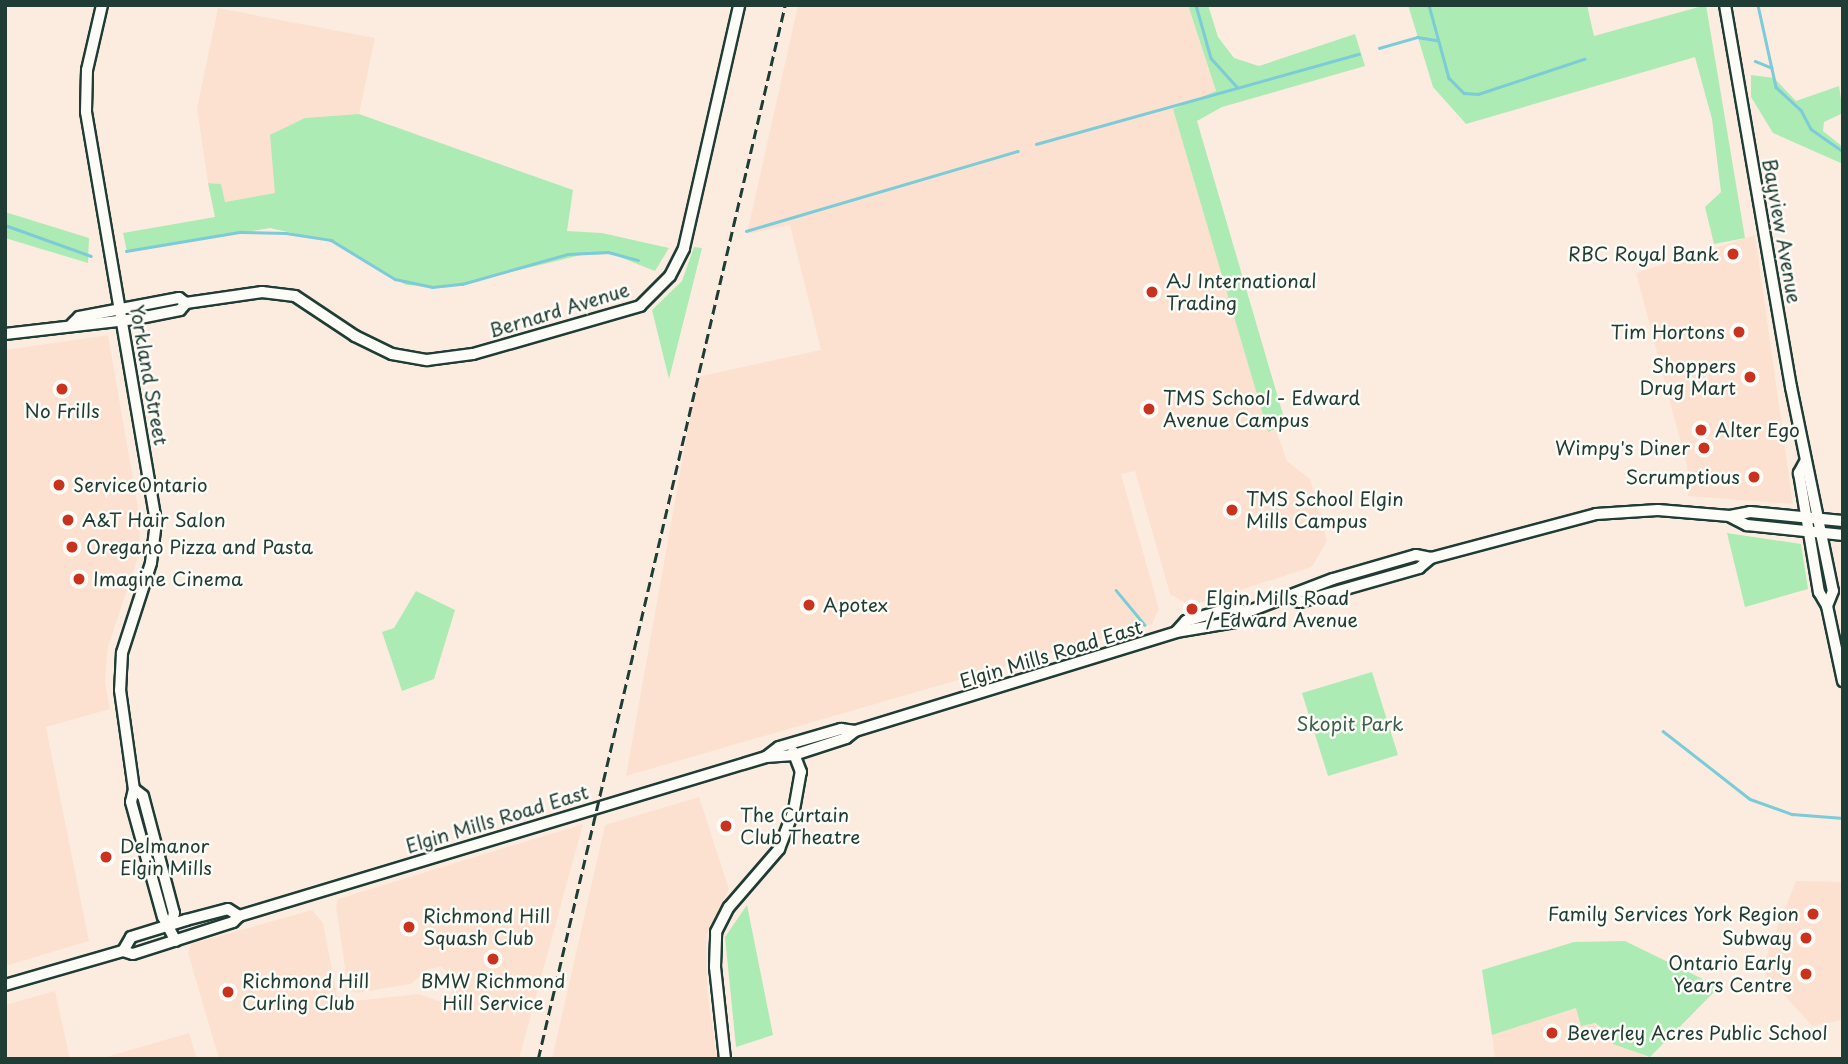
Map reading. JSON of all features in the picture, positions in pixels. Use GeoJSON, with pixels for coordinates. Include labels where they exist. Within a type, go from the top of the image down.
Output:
{"type":"FeatureCollection","features":[{"type":"Feature","properties":{"kind":"main road","name":"Yorkland Street"},"geometry":{"type":"LineString","coordinates":[[102,5],[87,70],[86,112],[156,522],[152,563],[122,653],[120,690],[134,789],[143,796],[174,913],[171,925],[176,941]]}},
{"type":"Feature","properties":{"kind":"main road","name":"Bernard Avenue"},"geometry":{"type":"LineString","coordinates":[[5,334],[120,315],[180,310],[186,303],[262,292],[295,296],[355,336],[392,354],[427,360],[473,354],[640,306],[670,276],[684,248],[739,5]]}},
{"type":"Feature","properties":{"kind":"main road","name":"Bayview Avenue"},"geometry":{"type":"LineString","coordinates":[[1725,5],[1805,462],[1812,472],[1833,591],[1826,606]]}},
{"type":"Feature","properties":{"kind":"main road","name":"Bayview Avenue"},"geometry":{"type":"LineString","coordinates":[[1805,462],[1799,473],[1819,593],[1826,606],[1843,681]]}},
{"type":"Feature","properties":{"kind":"main road","name":"Elgin Mills Road East"},"geometry":{"type":"LineString","coordinates":[[766,757],[794,755],[846,738],[855,731],[1176,632],[1235,622],[1247,612],[1290,599],[1300,603],[1419,568],[1432,558],[1596,514],[1658,510],[1731,516],[1750,512],[1843,521]]}},
{"type":"Feature","properties":{"kind":"main road","name":"Elgin Mills Road East"},"geometry":{"type":"LineString","coordinates":[[1731,516],[1747,525],[1843,535]]}},
{"type":"Feature","properties":{"kind":"main road","name":"Elgin Mills Road East"},"geometry":{"type":"LineString","coordinates":[[5,985],[123,951],[133,954],[233,922],[239,916],[766,757],[792,743],[841,729],[855,731]]}},
{"type":"Feature","properties":{"kind":"main road"},"geometry":{"type":"LineString","coordinates":[[725,1059],[715,967],[716,932],[729,907],[779,849],[794,810],[801,772],[792,743]]}},
{"type":"Feature","properties":{"kind":"main road","name":"Elgin Mills Road East"},"geometry":{"type":"LineString","coordinates":[[123,951],[131,937],[228,909],[239,916]]}},
{"type":"Feature","properties":{"kind":"shaded area"},"geometry":{"type":"Polygon","coordinates":[[[798,5],[1188,5],[1216,92],[1174,108],[1268,432],[1276,430],[1287,461],[1310,479],[1327,541],[1312,567],[1190,606],[1170,594],[1135,471],[1121,474],[1159,609],[1152,624],[626,776],[697,377],[821,350],[790,225],[747,234],[798,5]]]}},
{"type":"Feature","properties":{"kind":"shaded area"},"geometry":{"type":"Polygon","coordinates":[[[218,8],[375,38],[359,114],[305,118],[275,193],[225,202],[220,184],[208,183],[197,108],[218,8]]]}},
{"type":"Feature","properties":{"kind":"shaded area"},"geometry":{"type":"Polygon","coordinates":[[[1755,235],[1793,504],[1688,496],[1687,466],[1636,273],[1755,235]]]}},
{"type":"Feature","properties":{"kind":"shaded area"},"geometry":{"type":"Polygon","coordinates":[[[108,335],[140,519],[139,554],[108,647],[105,682],[110,709],[46,727],[89,941],[5,966],[5,350],[108,335]]]}},
{"type":"Feature","properties":{"kind":"shaded area"},"geometry":{"type":"Polygon","coordinates":[[[699,797],[729,889],[706,935],[707,989],[717,1059],[552,1059],[605,825],[699,797]]]}},
{"type":"Feature","properties":{"kind":"shaded area"},"geometry":{"type":"Polygon","coordinates":[[[583,824],[519,1059],[219,1059],[188,953],[191,944],[312,910],[323,923],[337,995],[345,1002],[419,994],[438,1001],[450,997],[455,985],[453,974],[441,967],[428,969],[411,984],[356,993],[348,988],[336,906],[338,899],[583,824]]]}},
{"type":"Feature","properties":{"kind":"shaded area"},"geometry":{"type":"Polygon","coordinates":[[[1796,881],[1843,882],[1843,1020],[1812,1026],[1761,969],[1796,881]]]}},
{"type":"Feature","properties":{"kind":"shaded area"},"geometry":{"type":"Polygon","coordinates":[[[55,991],[70,1059],[5,1059],[5,1005],[55,991]]]}},
{"type":"Feature","properties":{"kind":"shaded area","name":"Beverley Acres Public School"},"geometry":{"type":"Polygon","coordinates":[[[1576,1008],[1606,1034],[1650,1059],[1495,1059],[1492,1035],[1576,1008]]]}},
{"type":"Feature","properties":{"kind":"shaded area"},"geometry":{"type":"Polygon","coordinates":[[[189,1033],[197,1059],[99,1059],[189,1033]]]}},
{"type":"Feature","properties":{"kind":"green space"},"geometry":{"type":"Polygon","coordinates":[[[1188,5],[1208,5],[1218,37],[1234,58],[1259,66],[1355,34],[1365,66],[1222,107],[1197,121],[1286,425],[1268,432],[1173,109],[1216,91],[1188,5]]]}},
{"type":"Feature","properties":{"kind":"green space"},"geometry":{"type":"Polygon","coordinates":[[[1408,5],[1587,5],[1594,36],[1706,5],[1745,238],[1714,244],[1705,207],[1721,192],[1712,119],[1695,57],[1466,124],[1433,87],[1408,5]]]}},
{"type":"Feature","properties":{"kind":"green space"},"geometry":{"type":"Polygon","coordinates":[[[1751,75],[1774,78],[1796,101],[1839,86],[1843,113],[1824,122],[1823,131],[1843,147],[1843,164],[1773,133],[1751,97],[1751,75]]]}},
{"type":"Feature","properties":{"kind":"green space"},"geometry":{"type":"Polygon","coordinates":[[[359,114],[573,190],[567,231],[602,233],[669,248],[655,271],[612,254],[581,255],[450,287],[406,285],[337,243],[270,228],[127,252],[123,233],[215,217],[208,183],[221,184],[225,202],[275,193],[270,135],[305,118],[359,114]]]}},
{"type":"Feature","properties":{"kind":"green space"},"geometry":{"type":"Polygon","coordinates":[[[5,212],[89,238],[88,263],[5,238],[5,212]]]}},
{"type":"Feature","properties":{"kind":"green space"},"geometry":{"type":"Polygon","coordinates":[[[694,247],[702,248],[669,379],[652,310],[682,281],[694,247]]]}},
{"type":"Feature","properties":{"kind":"green space"},"geometry":{"type":"Polygon","coordinates":[[[1727,533],[1801,544],[1808,589],[1745,607],[1727,533]]]}},
{"type":"Feature","properties":{"kind":"green space"},"geometry":{"type":"Polygon","coordinates":[[[416,591],[455,610],[434,679],[402,691],[382,632],[394,628],[416,591]]]}},
{"type":"Feature","properties":{"kind":"green space","name":"Skopit Park"},"geometry":{"type":"Polygon","coordinates":[[[1372,672],[1398,755],[1328,776],[1302,693],[1372,672]]]}},
{"type":"Feature","properties":{"kind":"green space"},"geometry":{"type":"Polygon","coordinates":[[[747,905],[773,1035],[736,1047],[725,937],[747,905]]]}},
{"type":"Feature","properties":{"kind":"green space"},"geometry":{"type":"Polygon","coordinates":[[[1625,941],[1719,987],[1650,1057],[1613,1044],[1609,1033],[1595,1023],[1581,1026],[1576,1008],[1492,1035],[1482,970],[1574,942],[1625,941]]]}},
{"type":"Feature","properties":{"kind":"waterway"},"geometry":{"type":"LineString","coordinates":[[1196,5],[1211,58],[1237,87]]}},
{"type":"Feature","properties":{"kind":"waterway"},"geometry":{"type":"LineString","coordinates":[[1429,5],[1449,78],[1464,93],[1478,94],[1584,59]]}},
{"type":"Feature","properties":{"kind":"waterway"},"geometry":{"type":"LineString","coordinates":[[1758,5],[1776,87],[1801,110],[1811,129],[1843,151]]}},
{"type":"Feature","properties":{"kind":"waterway"},"geometry":{"type":"LineString","coordinates":[[1379,48],[1417,37],[1437,40]]}},
{"type":"Feature","properties":{"kind":"waterway"},"geometry":{"type":"LineString","coordinates":[[1036,144],[1359,54]]}},
{"type":"Feature","properties":{"kind":"waterway"},"geometry":{"type":"LineString","coordinates":[[1755,61],[1772,68]]}},
{"type":"Feature","properties":{"kind":"waterway"},"geometry":{"type":"LineString","coordinates":[[746,231],[1017,151]]}},
{"type":"Feature","properties":{"kind":"waterway"},"geometry":{"type":"LineString","coordinates":[[5,225],[91,256]]}},
{"type":"Feature","properties":{"kind":"waterway"},"geometry":{"type":"LineString","coordinates":[[126,251],[240,232],[286,233],[331,240],[395,279],[432,287],[462,284],[568,254],[608,252],[638,260]]}},
{"type":"Feature","properties":{"kind":"waterway"},"geometry":{"type":"LineString","coordinates":[[1116,590],[1145,625]]}},
{"type":"Feature","properties":{"kind":"waterway"},"geometry":{"type":"LineString","coordinates":[[1663,731],[1750,799],[1792,814],[1843,818]]}},
{"type":"Feature","properties":{"kind":"railway"},"geometry":{"type":"LineString","coordinates":[[538,1059],[785,5]]}},
{"type":"Feature","properties":{"kind":"place","name":"RBC Royal Bank"},"geometry":{"type":"Point","coordinates":[1733,254]}},
{"type":"Feature","properties":{"kind":"place","name":"AJ International Trading"},"geometry":{"type":"Point","coordinates":[1152,292]}},
{"type":"Feature","properties":{"kind":"place","name":"Tim Hortons"},"geometry":{"type":"Point","coordinates":[1739,332]}},
{"type":"Feature","properties":{"kind":"place","name":"Shoppers Drug Mart"},"geometry":{"type":"Point","coordinates":[1750,377]}},
{"type":"Feature","properties":{"kind":"place","name":"No Frills"},"geometry":{"type":"Point","coordinates":[62,389]}},
{"type":"Feature","properties":{"kind":"place","name":"TMS School - Edward Avenue Campus"},"geometry":{"type":"Point","coordinates":[1149,409]}},
{"type":"Feature","properties":{"kind":"place","name":"Alter Ego"},"geometry":{"type":"Point","coordinates":[1701,430]}},
{"type":"Feature","properties":{"kind":"place","name":"Wimpy's Diner"},"geometry":{"type":"Point","coordinates":[1704,448]}},
{"type":"Feature","properties":{"kind":"place","name":"Scrumptious"},"geometry":{"type":"Point","coordinates":[1754,477]}},
{"type":"Feature","properties":{"kind":"place","name":"ServiceOntario"},"geometry":{"type":"Point","coordinates":[59,485]}},
{"type":"Feature","properties":{"kind":"place","name":"TMS School Elgin Mills Campus"},"geometry":{"type":"Point","coordinates":[1232,510]}},
{"type":"Feature","properties":{"kind":"place","name":"A&T Hair Salon"},"geometry":{"type":"Point","coordinates":[68,520]}},
{"type":"Feature","properties":{"kind":"place","name":"Oregano Pizza and Pasta"},"geometry":{"type":"Point","coordinates":[72,547]}},
{"type":"Feature","properties":{"kind":"place","name":"Imagine Cinema"},"geometry":{"type":"Point","coordinates":[79,579]}},
{"type":"Feature","properties":{"kind":"place","name":"Apotex"},"geometry":{"type":"Point","coordinates":[809,605]}},
{"type":"Feature","properties":{"kind":"place","name":"Elgin Mills Road / Edward Avenue"},"geometry":{"type":"Point","coordinates":[1192,609]}},
{"type":"Feature","properties":{"kind":"place","name":"The Curtain Club Theatre"},"geometry":{"type":"Point","coordinates":[726,826]}},
{"type":"Feature","properties":{"kind":"place","name":"Delmanor Elgin Mills"},"geometry":{"type":"Point","coordinates":[106,857]}},
{"type":"Feature","properties":{"kind":"place","name":"Family Services York Region"},"geometry":{"type":"Point","coordinates":[1813,914]}},
{"type":"Feature","properties":{"kind":"place","name":"Richmond Hill Squash Club"},"geometry":{"type":"Point","coordinates":[409,927]}},
{"type":"Feature","properties":{"kind":"place","name":"Subway"},"geometry":{"type":"Point","coordinates":[1806,938]}},
{"type":"Feature","properties":{"kind":"place","name":"BMW Richmond Hill Service"},"geometry":{"type":"Point","coordinates":[493,959]}},
{"type":"Feature","properties":{"kind":"place","name":"Ontario Early Years Centre"},"geometry":{"type":"Point","coordinates":[1806,974]}},
{"type":"Feature","properties":{"kind":"place","name":"Richmond Hill Curling Club"},"geometry":{"type":"Point","coordinates":[228,992]}},
{"type":"Feature","properties":{"kind":"place","name":"Beverley Acres Public School"},"geometry":{"type":"Point","coordinates":[1552,1033]}}]}
